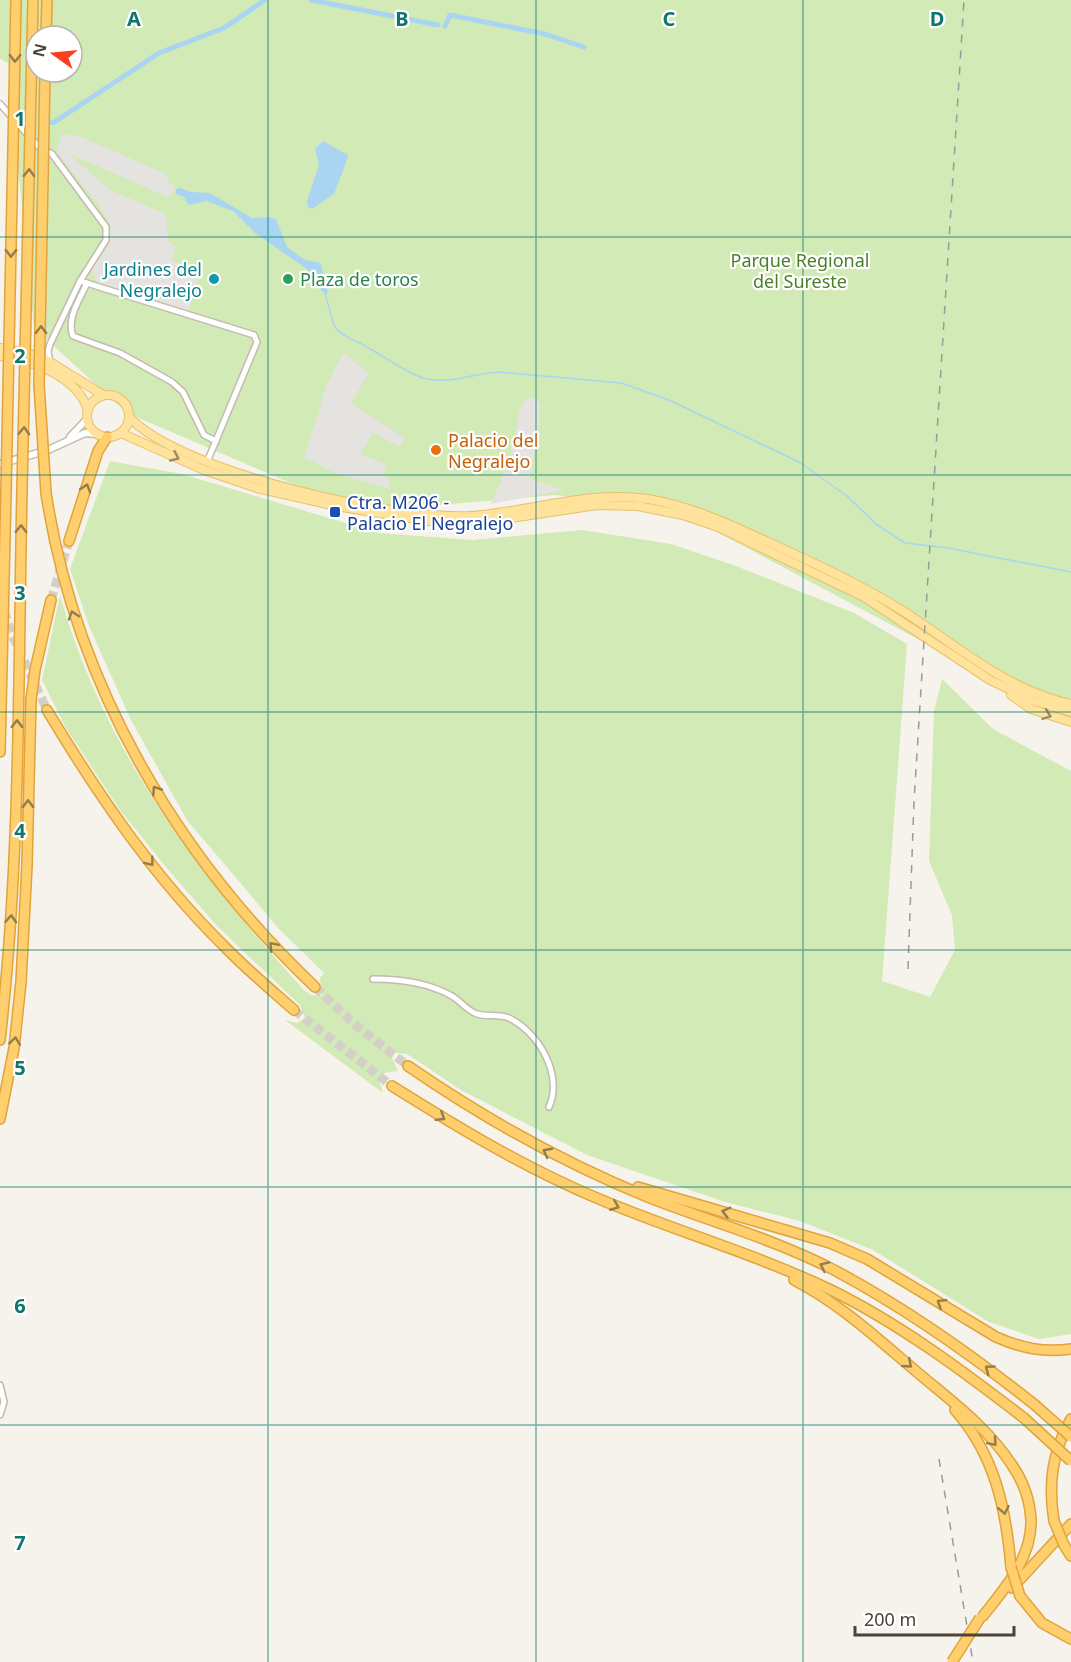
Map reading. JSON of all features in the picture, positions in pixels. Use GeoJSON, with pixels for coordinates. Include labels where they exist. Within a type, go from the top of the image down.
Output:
{"type":"FeatureCollection","features":[{"type":"Feature","properties":{"kind":"highway"},"geometry":{"type":"LineString","coordinates":[[0,752],[16,0]]}},
{"type":"Feature","properties":{"kind":"highway"},"geometry":{"type":"LineString","coordinates":[[0,1040],[14,863],[33,0]]}},
{"type":"Feature","properties":{"kind":"highway"},"geometry":{"type":"LineString","coordinates":[[46,24],[47,0]]}},
{"type":"Feature","properties":{"kind":"highway"},"geometry":{"type":"LineString","coordinates":[[45,84],[39,384],[46,493],[54,546],[75,622],[103,694],[128,743],[183,832],[216,878],[280,953],[315,987]]}},
{"type":"Feature","properties":{"kind":"highway"},"geometry":{"type":"LineString","coordinates":[[69,541],[99,451],[107,437]]}},
{"type":"Feature","properties":{"kind":"highway"},"geometry":{"type":"LineString","coordinates":[[0,1119],[14,1048],[21,982],[27,865],[31,700],[35,670],[51,600]]}},
{"type":"Feature","properties":{"kind":"highway"},"geometry":{"type":"LineString","coordinates":[[46,710],[101,796],[157,871],[222,944],[294,1010]]}},
{"type":"Feature","properties":{"kind":"highway"},"geometry":{"type":"LineString","coordinates":[[408,1066],[479,1114],[564,1161],[651,1198],[792,1251],[835,1270],[920,1321],[994,1372],[1071,1437]]}},
{"type":"Feature","properties":{"kind":"highway"},"geometry":{"type":"LineString","coordinates":[[392,1086],[471,1136],[523,1165],[637,1215],[832,1291],[896,1327],[1024,1418],[1071,1461]]}},
{"type":"Feature","properties":{"kind":"highway"},"geometry":{"type":"LineString","coordinates":[[564,1161],[674,1198],[830,1243],[877,1265],[996,1337],[1030,1349],[1071,1349]]}},
{"type":"Feature","properties":{"kind":"highway"},"geometry":{"type":"LineString","coordinates":[[774,1267],[839,1306],[954,1401],[1012,1464],[1025,1488],[1029,1504],[1030,1535],[1023,1558],[1007,1586],[982,1617],[952,1662]]}},
{"type":"Feature","properties":{"kind":"highway"},"geometry":{"type":"LineString","coordinates":[[936,1388],[967,1424],[992,1466],[1007,1522],[1011,1568],[1020,1596],[1042,1623],[1060,1635],[1071,1639]]}},
{"type":"Feature","properties":{"kind":"highway"},"geometry":{"type":"LineString","coordinates":[[1071,1419],[1060,1438],[1051,1472],[1050,1497],[1054,1521],[1071,1556]]}},
{"type":"Feature","properties":{"kind":"highway"},"geometry":{"type":"LineString","coordinates":[[982,1617],[1071,1524]]}},
{"type":"Feature","properties":{"kind":"main road"},"geometry":{"type":"LineString","coordinates":[[0,348],[30,354],[50,362],[103,395]]}},
{"type":"Feature","properties":{"kind":"main road"},"geometry":{"type":"LineString","coordinates":[[0,356],[40,366],[62,377],[81,394],[87,415],[97,434],[107,437],[121,433],[204,470],[257,488],[336,506],[428,521],[484,522],[597,505],[638,506],[683,515],[718,527],[864,597],[1031,709],[1071,722]]}},
{"type":"Feature","properties":{"kind":"main road"},"geometry":{"type":"LineString","coordinates":[[87,415],[95,399],[103,395],[114,395],[122,400],[129,417],[150,433],[207,462],[291,489],[428,514],[472,516],[604,497],[646,499],[676,505],[736,527],[860,586],[903,611],[994,674],[1029,692],[1071,704]]}},
{"type":"Feature","properties":{"kind":"main road"},"geometry":{"type":"LineString","coordinates":[[121,433],[129,417]]}},
{"type":"Feature","properties":{"kind":"main road"},"geometry":{"type":"LineString","coordinates":[[990,680],[1034,702],[1071,712]]}},
{"type":"Feature","properties":{"kind":"street"},"geometry":{"type":"LineString","coordinates":[[0,104],[39,147],[52,154],[106,226],[106,240],[80,281],[50,344],[48,352],[50,362]]}},
{"type":"Feature","properties":{"kind":"street"},"geometry":{"type":"LineString","coordinates":[[80,281],[254,335],[257,342],[207,462]]}},
{"type":"Feature","properties":{"kind":"street"},"geometry":{"type":"LineString","coordinates":[[87,283],[72,317],[70,329],[73,336],[120,353],[172,382],[183,392],[204,435],[216,441]]}},
{"type":"Feature","properties":{"kind":"street"},"geometry":{"type":"LineString","coordinates":[[30,354],[40,353],[50,344]]}},
{"type":"Feature","properties":{"kind":"street"},"geometry":{"type":"LineString","coordinates":[[67,440],[87,415]]}},
{"type":"Feature","properties":{"kind":"street"},"geometry":{"type":"LineString","coordinates":[[0,464],[48,450],[85,433],[97,434]]}},
{"type":"Feature","properties":{"kind":"street"},"geometry":{"type":"LineString","coordinates":[[373,979],[406,982],[449,994],[477,1014],[509,1018],[524,1029],[546,1057],[553,1074],[555,1094],[549,1107]]}},
{"type":"Feature","properties":{"kind":"street"},"geometry":{"type":"LineString","coordinates":[[0,1385],[4,1402],[0,1415]]}},
{"type":"Feature","properties":{"kind":"green space","name":"Parque Regional del Sureste"},"geometry":{"type":"Polygon","coordinates":[[[0,0],[1071,0],[1071,706],[1036,702],[674,509],[555,495],[358,512],[127,413],[34,328],[8,63],[0,59],[0,0]]]}},
{"type":"Feature","properties":{"kind":"green space"},"geometry":{"type":"Polygon","coordinates":[[[110,461],[182,474],[379,533],[472,540],[582,530],[671,544],[736,566],[854,613],[907,644],[882,981],[930,997],[955,950],[952,915],[929,861],[934,711],[942,679],[993,729],[1071,771],[1071,1334],[1039,1339],[989,1322],[873,1250],[800,1221],[725,1202],[587,1155],[461,1090],[407,1054],[395,1053],[392,1058],[398,1071],[384,1073],[379,1081],[383,1093],[285,1020],[297,1023],[305,1018],[300,1005],[218,927],[120,810],[66,728],[42,680],[60,595],[78,651],[101,705],[128,757],[158,806],[226,900],[264,945],[303,989],[311,995],[322,995],[320,978],[324,973],[280,930],[187,820],[131,720],[89,626],[70,569],[110,461]]]}},
{"type":"Feature","properties":{"kind":"shaded area"},"geometry":{"type":"Polygon","coordinates":[[[62,134],[81,137],[166,174],[168,181],[176,189],[168,197],[68,153],[110,190],[166,214],[168,240],[176,248],[172,261],[200,271],[188,312],[98,284],[92,270],[108,245],[111,227],[103,211],[56,151],[62,134]]]}},
{"type":"Feature","properties":{"kind":"shaded area"},"geometry":{"type":"Polygon","coordinates":[[[343,353],[369,373],[351,403],[405,438],[400,447],[373,433],[360,454],[386,464],[383,476],[389,478],[390,489],[335,473],[304,457],[326,387],[343,353]]]}},
{"type":"Feature","properties":{"kind":"shaded area"},"geometry":{"type":"Polygon","coordinates":[[[535,397],[540,406],[540,417],[530,479],[564,490],[491,504],[510,459],[520,409],[526,399],[535,397]]]}},
{"type":"Feature","properties":{"kind":"water"},"geometry":{"type":"Polygon","coordinates":[[[323,141],[348,155],[334,194],[312,209],[308,207],[307,201],[319,165],[315,149],[323,141]]]}},
{"type":"Feature","properties":{"kind":"water"},"geometry":{"type":"Polygon","coordinates":[[[176,189],[191,192],[210,193],[252,218],[276,219],[287,247],[305,260],[320,263],[328,291],[326,297],[307,269],[255,233],[233,211],[206,201],[189,205],[184,197],[176,194],[176,189]]]}},
{"type":"Feature","properties":{"kind":"waterway"},"geometry":{"type":"LineString","coordinates":[[50,122],[53,123],[159,53],[224,28],[265,0]]}},
{"type":"Feature","properties":{"kind":"waterway"},"geometry":{"type":"LineString","coordinates":[[311,0],[438,25]]}},
{"type":"Feature","properties":{"kind":"waterway"},"geometry":{"type":"LineString","coordinates":[[445,26],[450,15],[545,34],[584,47]]}},
{"type":"Feature","properties":{"kind":"waterway"},"geometry":{"type":"LineString","coordinates":[[326,297],[335,327],[340,332],[420,377],[445,380],[499,372],[621,383],[669,400],[799,462],[847,496],[876,524],[905,543],[948,548],[1071,572]]}},
{"type":"Feature","properties":{"kind":"tunnel"},"geometry":{"type":"LineString","coordinates":[[51,600],[69,541]]}},
{"type":"Feature","properties":{"kind":"tunnel"},"geometry":{"type":"LineString","coordinates":[[4,611],[12,635],[47,710]]}},
{"type":"Feature","properties":{"kind":"tunnel"},"geometry":{"type":"LineString","coordinates":[[315,987],[352,1022],[408,1066]]}},
{"type":"Feature","properties":{"kind":"tunnel"},"geometry":{"type":"LineString","coordinates":[[294,1010],[392,1086]]}},
{"type":"Feature","properties":{"kind":"railway"},"geometry":{"type":"LineString","coordinates":[[908,969],[914,801],[964,0]]}},
{"type":"Feature","properties":{"kind":"railway"},"geometry":{"type":"LineString","coordinates":[[939,1459],[973,1662]]}},
{"type":"Feature","properties":{"kind":"place","name":"Jardines del Negralejo"},"geometry":{"type":"Point","coordinates":[214,279]}},
{"type":"Feature","properties":{"kind":"place","name":"Plaza de toros"},"geometry":{"type":"Point","coordinates":[288,279]}},
{"type":"Feature","properties":{"kind":"place","name":"Palacio del Negralejo"},"geometry":{"type":"Point","coordinates":[436,450]}},
{"type":"Feature","properties":{"kind":"place","name":"Ctra. M206 - Palacio El Negralejo"},"geometry":{"type":"Point","coordinates":[335,512]}}]}
